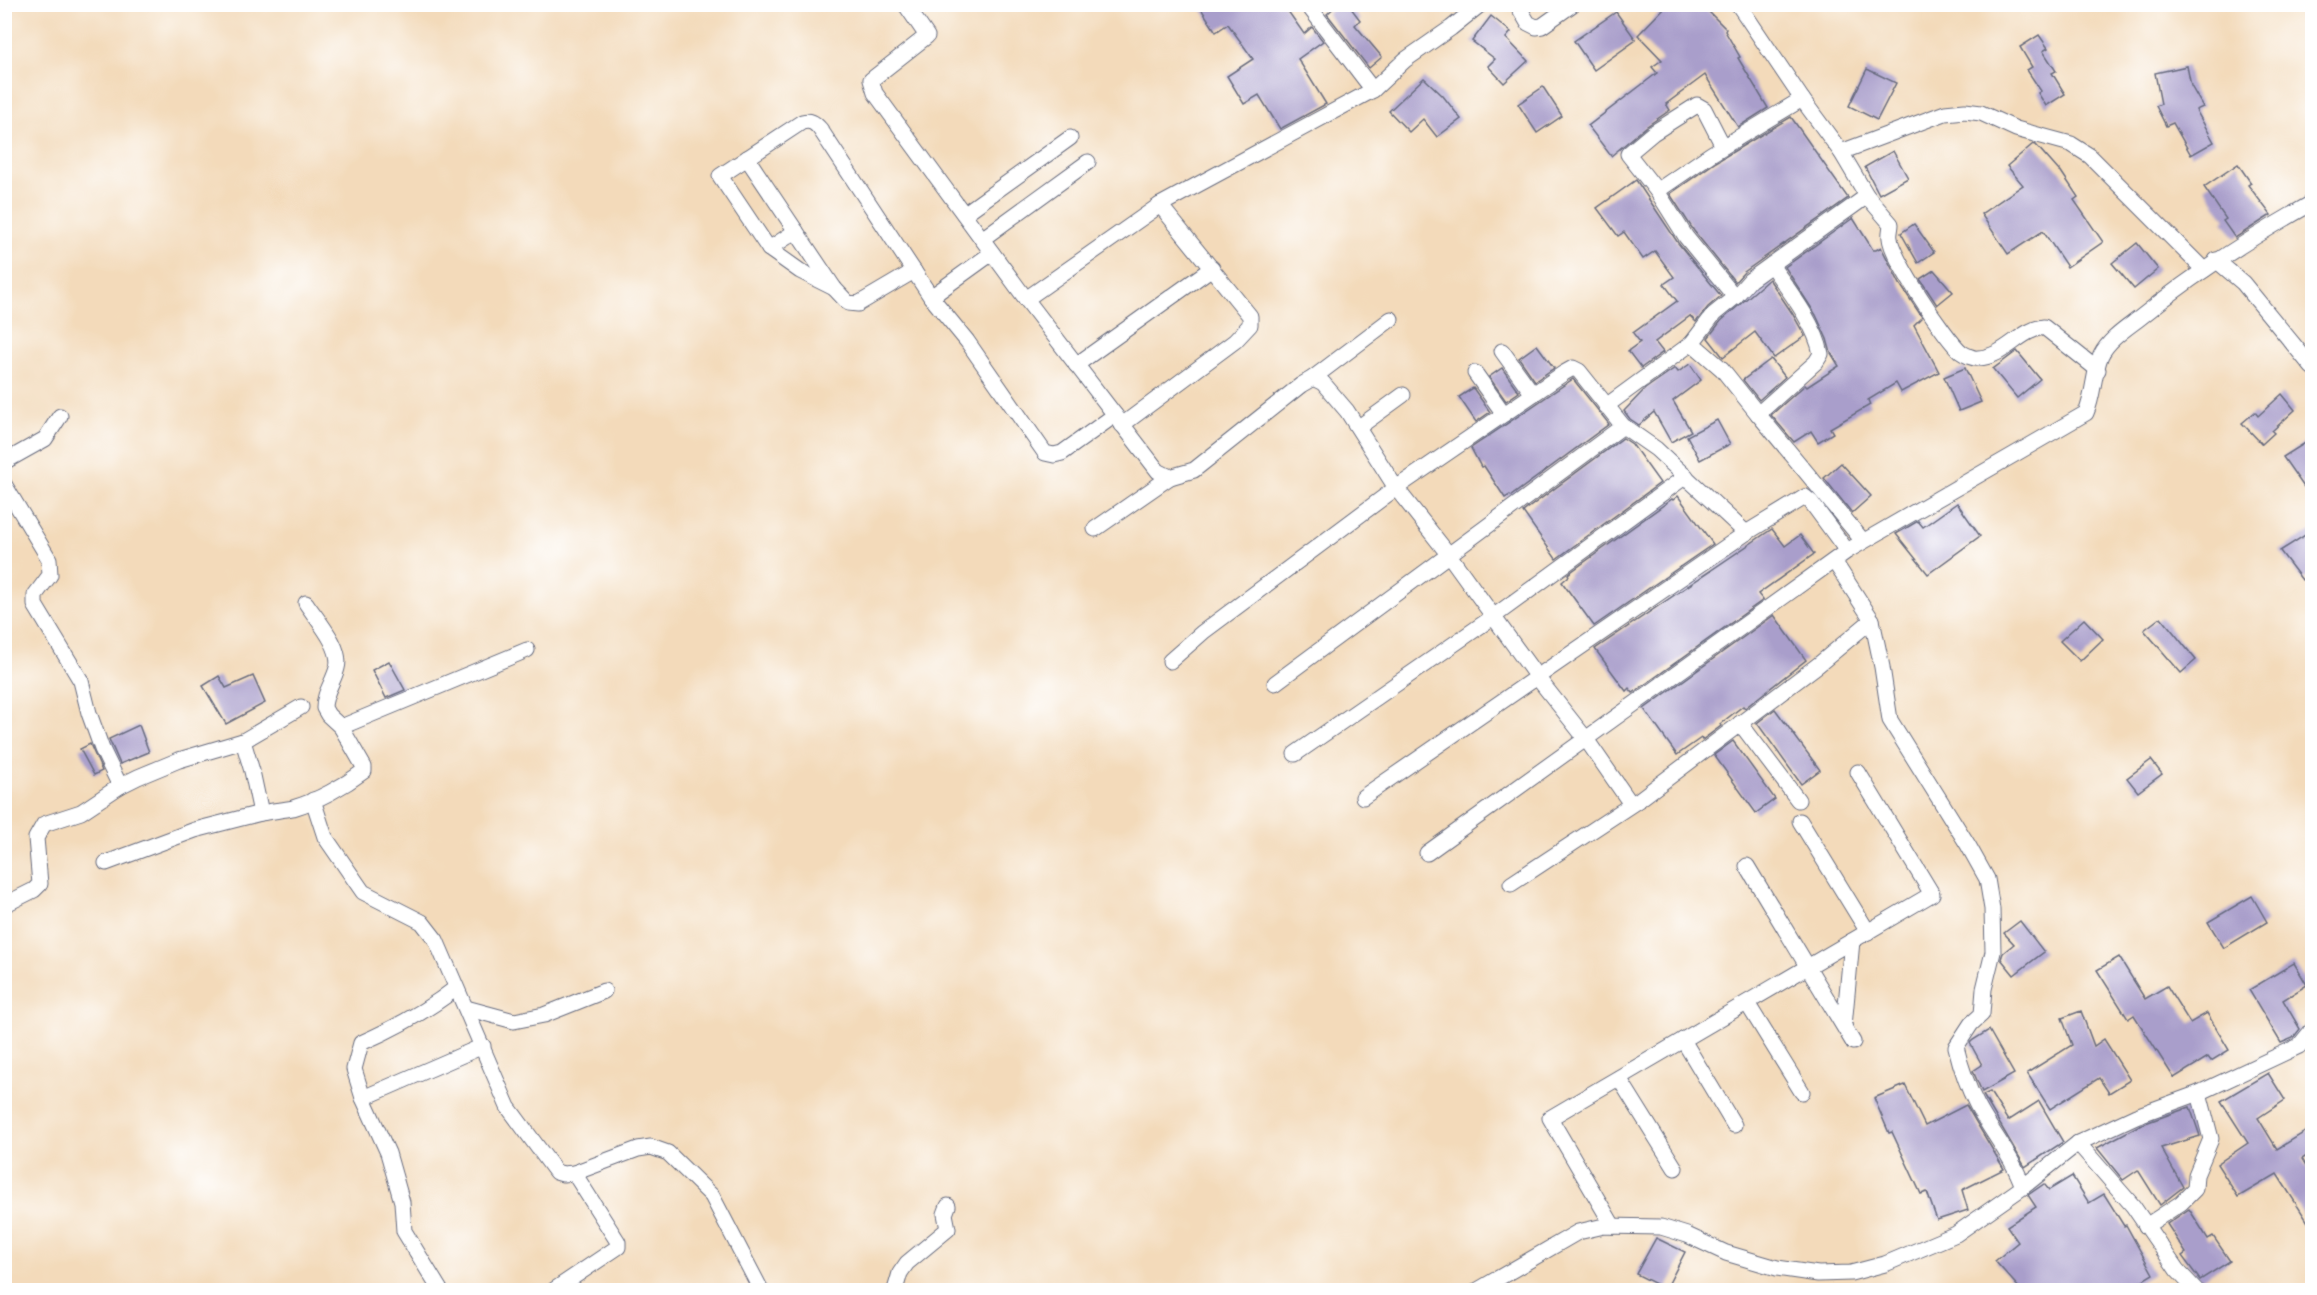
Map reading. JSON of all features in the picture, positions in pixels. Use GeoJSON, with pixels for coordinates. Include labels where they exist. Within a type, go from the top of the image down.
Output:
{"type":"FeatureCollection","features":[{"type":"Feature","properties":{"kind":"street"},"geometry":{"type":"LineString","coordinates":[[905,4],[927,36],[871,80],[875,93],[1076,365],[1158,471],[1170,477]]}},
{"type":"Feature","properties":{"kind":"street"},"geometry":{"type":"LineString","coordinates":[[1307,4],[1373,90]]}},
{"type":"Feature","properties":{"kind":"street"},"geometry":{"type":"LineString","coordinates":[[1026,299],[1160,205],[1373,90],[1405,60],[1481,4]]}},
{"type":"Feature","properties":{"kind":"street"},"geometry":{"type":"LineString","coordinates":[[1517,4],[1528,23],[1536,27],[1542,26],[1573,4]]}},
{"type":"Feature","properties":{"kind":"street"},"geometry":{"type":"LineString","coordinates":[[1738,4],[1841,152],[1867,196],[1891,224],[1890,239],[1893,250],[1936,321],[1962,352],[1976,359],[1997,353],[2033,328],[2044,327],[2098,370]]}},
{"type":"Feature","properties":{"kind":"street"},"geometry":{"type":"LineString","coordinates":[[1657,191],[1724,146],[1802,99]]}},
{"type":"Feature","properties":{"kind":"street"},"geometry":{"type":"LineString","coordinates":[[1724,146],[1702,106],[1697,105],[1653,133],[1628,154],[1657,191],[1686,237],[1735,297]]}},
{"type":"Feature","properties":{"kind":"street"},"geometry":{"type":"LineString","coordinates":[[1841,152],[1945,112],[1965,111],[1981,113],[2016,129],[2071,144],[2090,156],[2210,265],[2243,284],[2313,367]]}},
{"type":"Feature","properties":{"kind":"street"},"geometry":{"type":"LineString","coordinates":[[834,288],[800,270],[769,249],[720,176],[802,122],[808,121],[816,124],[931,297],[967,341],[1045,453],[1054,456],[1119,420],[1248,330],[1251,325],[1250,316],[1160,205]]}},
{"type":"Feature","properties":{"kind":"street"},"geometry":{"type":"LineString","coordinates":[[964,214],[1070,138]]}},
{"type":"Feature","properties":{"kind":"street"},"geometry":{"type":"LineString","coordinates":[[747,158],[834,288],[848,303],[858,304],[914,271]]}},
{"type":"Feature","properties":{"kind":"street"},"geometry":{"type":"LineString","coordinates":[[982,239],[1088,162]]}},
{"type":"Feature","properties":{"kind":"street"},"geometry":{"type":"LineString","coordinates":[[1606,406],[1692,343],[1714,314],[1735,297],[1750,280],[1867,196]]}},
{"type":"Feature","properties":{"kind":"street"},"geometry":{"type":"LineString","coordinates":[[1427,853],[1863,541],[2086,413],[2092,400],[2102,355],[2112,341],[2178,287],[2210,265],[2313,203]]}},
{"type":"Feature","properties":{"kind":"street"},"geometry":{"type":"LineString","coordinates":[[769,249],[796,231]]}},
{"type":"Feature","properties":{"kind":"street"},"geometry":{"type":"LineString","coordinates":[[931,297],[992,253]]}},
{"type":"Feature","properties":{"kind":"street"},"geometry":{"type":"LineString","coordinates":[[1758,414],[1816,362],[1821,354],[1819,344],[1797,303],[1771,265]]}},
{"type":"Feature","properties":{"kind":"street"},"geometry":{"type":"LineString","coordinates":[[1076,365],[1212,268]]}},
{"type":"Feature","properties":{"kind":"street"},"geometry":{"type":"LineString","coordinates":[[1095,529],[1170,477],[1194,470],[1301,385],[1391,319]]}},
{"type":"Feature","properties":{"kind":"street"},"geometry":{"type":"LineString","coordinates":[[1692,343],[1722,369],[1863,541]]}},
{"type":"Feature","properties":{"kind":"street"},"geometry":{"type":"LineString","coordinates":[[1502,351],[1533,394]]}},
{"type":"Feature","properties":{"kind":"street"},"geometry":{"type":"LineString","coordinates":[[1170,661],[1203,632],[1396,488],[1573,368],[1579,371],[1623,426],[1648,442],[1746,533]]}},
{"type":"Feature","properties":{"kind":"street"},"geometry":{"type":"LineString","coordinates":[[1475,373],[1504,414]]}},
{"type":"Feature","properties":{"kind":"street"},"geometry":{"type":"LineString","coordinates":[[1313,378],[1323,383],[1359,428],[1396,488],[1449,555],[1537,677],[1586,739],[1631,804]]}},
{"type":"Feature","properties":{"kind":"street"},"geometry":{"type":"LineString","coordinates":[[1359,428],[1403,395]]}},
{"type":"Feature","properties":{"kind":"street"},"geometry":{"type":"LineString","coordinates":[[4,462],[45,439],[60,416]]}},
{"type":"Feature","properties":{"kind":"street"},"geometry":{"type":"LineString","coordinates":[[1275,683],[1623,426]]}},
{"type":"Feature","properties":{"kind":"street"},"geometry":{"type":"LineString","coordinates":[[1294,754],[1493,617],[1686,476]]}},
{"type":"Feature","properties":{"kind":"street"},"geometry":{"type":"LineString","coordinates":[[4,484],[49,559],[50,575],[35,595],[35,605],[81,681],[102,749],[120,786]]}},
{"type":"Feature","properties":{"kind":"street"},"geometry":{"type":"LineString","coordinates":[[1363,797],[1746,533],[1805,497],[1811,502],[1841,556],[1872,620],[1890,720],[1968,844],[1987,879],[1992,909],[1992,952],[1984,989],[1982,1014],[1971,1024],[1956,1047],[1965,1082],[2023,1187]]}},
{"type":"Feature","properties":{"kind":"street"},"geometry":{"type":"LineString","coordinates":[[106,863],[195,830],[261,813],[293,808],[313,800],[364,771],[364,767],[341,727],[324,708],[327,690],[337,669],[339,658],[336,649],[306,603]]}},
{"type":"Feature","properties":{"kind":"street"},"geometry":{"type":"LineString","coordinates":[[1511,884],[1631,804],[1818,665],[1872,620]]}},
{"type":"Feature","properties":{"kind":"street"},"geometry":{"type":"LineString","coordinates":[[341,727],[527,650]]}},
{"type":"Feature","properties":{"kind":"street"},"geometry":{"type":"LineString","coordinates":[[4,905],[34,891],[40,884],[36,838],[44,824],[81,812],[120,786],[179,760],[243,741],[302,707]]}},
{"type":"Feature","properties":{"kind":"street"},"geometry":{"type":"LineString","coordinates":[[1740,723],[1798,800]]}},
{"type":"Feature","properties":{"kind":"street"},"geometry":{"type":"LineString","coordinates":[[243,741],[261,813]]}},
{"type":"Feature","properties":{"kind":"street"},"geometry":{"type":"LineString","coordinates":[[1613,1226],[1550,1118],[1932,894],[1858,772]]}},
{"type":"Feature","properties":{"kind":"street"},"geometry":{"type":"LineString","coordinates":[[313,800],[325,837],[363,891],[422,922],[436,940],[508,1107],[556,1172],[574,1173],[638,1149],[651,1147],[668,1153],[712,1196],[756,1289]]}},
{"type":"Feature","properties":{"kind":"street"},"geometry":{"type":"LineString","coordinates":[[1800,821],[1868,932]]}},
{"type":"Feature","properties":{"kind":"street"},"geometry":{"type":"LineString","coordinates":[[1748,866],[1853,1042]]}},
{"type":"Feature","properties":{"kind":"street"},"geometry":{"type":"LineString","coordinates":[[1844,1026],[1852,941]]}},
{"type":"Feature","properties":{"kind":"street"},"geometry":{"type":"LineString","coordinates":[[440,1290],[404,1231],[402,1202],[388,1154],[363,1098],[354,1069],[361,1043],[388,1031],[436,1004],[456,988]]}},
{"type":"Feature","properties":{"kind":"street"},"geometry":{"type":"LineString","coordinates":[[466,1008],[514,1021],[544,1015],[604,991]]}},
{"type":"Feature","properties":{"kind":"street"},"geometry":{"type":"LineString","coordinates":[[1747,1003],[1802,1092]]}},
{"type":"Feature","properties":{"kind":"street"},"geometry":{"type":"LineString","coordinates":[[1478,1290],[1578,1232],[1613,1226],[1661,1227],[1687,1235],[1726,1253],[1778,1268],[1818,1274],[1851,1274],[1885,1264],[1956,1234],[2023,1187],[2078,1143],[2136,1116],[2199,1093],[2299,1046],[2313,1030]]}},
{"type":"Feature","properties":{"kind":"street"},"geometry":{"type":"LineString","coordinates":[[1683,1040],[1734,1125]]}},
{"type":"Feature","properties":{"kind":"street"},"geometry":{"type":"LineString","coordinates":[[363,1098],[483,1046]]}},
{"type":"Feature","properties":{"kind":"street"},"geometry":{"type":"LineString","coordinates":[[1619,1078],[1675,1168]]}},
{"type":"Feature","properties":{"kind":"street"},"geometry":{"type":"LineString","coordinates":[[2146,1226],[2181,1203],[2195,1189],[2196,1176],[2211,1138],[2199,1093]]}},
{"type":"Feature","properties":{"kind":"street"},"geometry":{"type":"LineString","coordinates":[[2078,1143],[2133,1206],[2177,1270],[2196,1290]]}},
{"type":"Feature","properties":{"kind":"street"},"geometry":{"type":"LineString","coordinates":[[554,1290],[618,1247],[618,1242],[574,1173]]}},
{"type":"Feature","properties":{"kind":"street"},"geometry":{"type":"LineString","coordinates":[[895,1290],[900,1273],[907,1263],[948,1229],[945,1214],[948,1206]]}},
{"type":"Feature","properties":{"kind":"building"},"geometry":{"type":"Polygon","coordinates":[[[1198,4],[1283,4],[1304,34],[1312,27],[1323,41],[1298,59],[1326,104],[1280,129],[1259,95],[1244,104],[1227,76],[1253,59],[1228,24],[1216,32],[1198,4]]]}},
{"type":"Feature","properties":{"kind":"building"},"geometry":{"type":"Polygon","coordinates":[[[1338,4],[1348,4],[1360,20],[1355,25],[1382,57],[1369,68],[1327,14],[1338,4]]]}},
{"type":"Feature","properties":{"kind":"building"},"geometry":{"type":"Polygon","coordinates":[[[1668,4],[1701,4],[1726,29],[1740,57],[1738,58],[1768,108],[1738,127],[1705,75],[1666,104],[1670,110],[1611,156],[1588,126],[1657,73],[1652,67],[1662,60],[1638,35],[1668,4]]]}},
{"type":"Feature","properties":{"kind":"building"},"geometry":{"type":"Polygon","coordinates":[[[1616,12],[1636,40],[1594,70],[1574,41],[1616,12]]]}},
{"type":"Feature","properties":{"kind":"building"},"geometry":{"type":"Polygon","coordinates":[[[1491,16],[1511,32],[1506,38],[1528,61],[1504,83],[1488,66],[1495,59],[1472,41],[1491,16]]]}},
{"type":"Feature","properties":{"kind":"building"},"geometry":{"type":"Polygon","coordinates":[[[2039,35],[2048,48],[2043,51],[2056,71],[2052,73],[2065,94],[2046,106],[2038,93],[2041,91],[2027,70],[2032,67],[2020,47],[2039,35]]]}},
{"type":"Feature","properties":{"kind":"building"},"geometry":{"type":"Polygon","coordinates":[[[2187,66],[2191,86],[2203,107],[2196,110],[2214,142],[2191,155],[2173,123],[2166,126],[2156,106],[2161,104],[2155,73],[2187,66]]]}},
{"type":"Feature","properties":{"kind":"building"},"geometry":{"type":"Polygon","coordinates":[[[1867,69],[1896,83],[1877,120],[1849,106],[1867,69]]]}},
{"type":"Feature","properties":{"kind":"building"},"geometry":{"type":"Polygon","coordinates":[[[1424,78],[1443,96],[1461,119],[1437,137],[1423,119],[1409,132],[1389,111],[1424,78]]]}},
{"type":"Feature","properties":{"kind":"building"},"geometry":{"type":"Polygon","coordinates":[[[1543,87],[1562,116],[1537,133],[1518,104],[1543,87]]]}},
{"type":"Feature","properties":{"kind":"building"},"geometry":{"type":"Polygon","coordinates":[[[1791,117],[1848,198],[1744,272],[1735,282],[1694,231],[1670,194],[1716,162],[1791,117]]]}},
{"type":"Feature","properties":{"kind":"building"},"geometry":{"type":"Polygon","coordinates":[[[2033,144],[2060,170],[2078,197],[2074,200],[2103,242],[2067,267],[2043,231],[2008,254],[1981,214],[2023,185],[2007,166],[2033,144]]]}},
{"type":"Feature","properties":{"kind":"building"},"geometry":{"type":"Polygon","coordinates":[[[1893,151],[1908,178],[1879,194],[1865,167],[1893,151]]]}},
{"type":"Feature","properties":{"kind":"building"},"geometry":{"type":"Polygon","coordinates":[[[2238,164],[2251,183],[2248,185],[2271,215],[2235,238],[2223,221],[2226,219],[2204,187],[2238,164]]]}},
{"type":"Feature","properties":{"kind":"building"},"geometry":{"type":"Polygon","coordinates":[[[1636,180],[1678,243],[1721,296],[1696,322],[1690,316],[1655,342],[1663,352],[1641,368],[1628,351],[1640,342],[1633,333],[1677,301],[1664,284],[1674,277],[1655,251],[1643,259],[1624,232],[1618,236],[1597,208],[1636,180]]]}},
{"type":"Feature","properties":{"kind":"building"},"geometry":{"type":"Polygon","coordinates":[[[1853,218],[1873,250],[1881,247],[1900,284],[1922,317],[1914,325],[1939,372],[1901,392],[1896,383],[1868,400],[1870,405],[1830,428],[1833,433],[1818,442],[1811,431],[1794,442],[1771,415],[1805,385],[1807,387],[1839,366],[1831,353],[1816,315],[1785,267],[1853,218]]]}},
{"type":"Feature","properties":{"kind":"building"},"geometry":{"type":"Polygon","coordinates":[[[1914,224],[1934,252],[1918,263],[1901,233],[1914,224]]]}},
{"type":"Feature","properties":{"kind":"building"},"geometry":{"type":"Polygon","coordinates":[[[2137,243],[2158,269],[2134,289],[2112,263],[2137,243]]]}},
{"type":"Feature","properties":{"kind":"building"},"geometry":{"type":"Polygon","coordinates":[[[1934,270],[1953,292],[1937,305],[1920,279],[1934,270]]]}},
{"type":"Feature","properties":{"kind":"building"},"geometry":{"type":"Polygon","coordinates":[[[1769,279],[1805,336],[1774,358],[1755,332],[1723,357],[1708,338],[1721,321],[1769,279]]]}},
{"type":"Feature","properties":{"kind":"building"},"geometry":{"type":"Polygon","coordinates":[[[1537,345],[1554,368],[1535,381],[1519,358],[1537,345]]]}},
{"type":"Feature","properties":{"kind":"building"},"geometry":{"type":"Polygon","coordinates":[[[2017,351],[2040,379],[2017,398],[1993,369],[2017,351]]]}},
{"type":"Feature","properties":{"kind":"building"},"geometry":{"type":"Polygon","coordinates":[[[1771,359],[1785,377],[1759,400],[1743,380],[1771,359]]]}},
{"type":"Feature","properties":{"kind":"building"},"geometry":{"type":"Polygon","coordinates":[[[1690,364],[1701,380],[1673,401],[1691,431],[1671,442],[1654,412],[1639,425],[1630,419],[1624,411],[1645,389],[1675,368],[1678,372],[1690,364]]]}},
{"type":"Feature","properties":{"kind":"building"},"geometry":{"type":"Polygon","coordinates":[[[1502,368],[1519,392],[1506,401],[1489,377],[1502,368]]]}},
{"type":"Feature","properties":{"kind":"building"},"geometry":{"type":"Polygon","coordinates":[[[1965,368],[1981,402],[1959,411],[1944,377],[1965,368]]]}},
{"type":"Feature","properties":{"kind":"building"},"geometry":{"type":"Polygon","coordinates":[[[1573,379],[1609,424],[1511,496],[1505,498],[1484,466],[1481,467],[1471,448],[1573,379]]]}},
{"type":"Feature","properties":{"kind":"building"},"geometry":{"type":"Polygon","coordinates":[[[1473,388],[1490,412],[1476,422],[1459,397],[1473,388]]]}},
{"type":"Feature","properties":{"kind":"building"},"geometry":{"type":"Polygon","coordinates":[[[2282,394],[2295,410],[2272,431],[2274,433],[2262,444],[2242,423],[2255,412],[2258,416],[2282,394]]]}},
{"type":"Feature","properties":{"kind":"building"},"geometry":{"type":"Polygon","coordinates":[[[1717,420],[1730,444],[1700,460],[1687,436],[1717,420]]]}},
{"type":"Feature","properties":{"kind":"building"},"geometry":{"type":"Polygon","coordinates":[[[1623,438],[1632,444],[1660,483],[1556,559],[1523,512],[1623,438]]]}},
{"type":"Feature","properties":{"kind":"building"},"geometry":{"type":"Polygon","coordinates":[[[2313,438],[2313,500],[2283,457],[2313,438]]]}},
{"type":"Feature","properties":{"kind":"building"},"geometry":{"type":"Polygon","coordinates":[[[1841,463],[1871,496],[1852,513],[1824,478],[1841,463]]]}},
{"type":"Feature","properties":{"kind":"building"},"geometry":{"type":"Polygon","coordinates":[[[1678,496],[1713,544],[1594,626],[1562,582],[1569,576],[1568,574],[1678,496]]]}},
{"type":"Feature","properties":{"kind":"building"},"geometry":{"type":"Polygon","coordinates":[[[1957,503],[1980,536],[1928,574],[1896,534],[1918,521],[1923,527],[1957,503]]]}},
{"type":"Feature","properties":{"kind":"building"},"geometry":{"type":"Polygon","coordinates":[[[1772,529],[1785,546],[1800,535],[1814,554],[1758,594],[1763,600],[1633,693],[1629,688],[1626,691],[1595,649],[1772,529]]]}},
{"type":"Feature","properties":{"kind":"building"},"geometry":{"type":"Polygon","coordinates":[[[2313,530],[2313,573],[2302,580],[2280,551],[2313,530]]]}},
{"type":"Feature","properties":{"kind":"building"},"geometry":{"type":"Polygon","coordinates":[[[1774,615],[1806,660],[1745,708],[1743,706],[1702,740],[1701,738],[1677,755],[1644,709],[1774,615]]]}},
{"type":"Feature","properties":{"kind":"building"},"geometry":{"type":"Polygon","coordinates":[[[2161,617],[2196,660],[2181,673],[2144,630],[2161,617]]]}},
{"type":"Feature","properties":{"kind":"building"},"geometry":{"type":"Polygon","coordinates":[[[2084,619],[2103,639],[2080,661],[2060,641],[2084,619]]]}},
{"type":"Feature","properties":{"kind":"building"},"geometry":{"type":"Polygon","coordinates":[[[389,661],[405,690],[386,698],[372,670],[389,661]]]}},
{"type":"Feature","properties":{"kind":"building"},"geometry":{"type":"Polygon","coordinates":[[[219,676],[226,688],[253,676],[265,703],[226,724],[203,686],[219,676]]]}},
{"type":"Feature","properties":{"kind":"building"},"geometry":{"type":"Polygon","coordinates":[[[1775,709],[1820,770],[1801,784],[1757,723],[1775,709]]]}},
{"type":"Feature","properties":{"kind":"building"},"geometry":{"type":"Polygon","coordinates":[[[139,725],[149,752],[120,764],[109,739],[139,725]]]}},
{"type":"Feature","properties":{"kind":"building"},"geometry":{"type":"Polygon","coordinates":[[[1733,741],[1775,799],[1756,813],[1714,755],[1733,741]]]}},
{"type":"Feature","properties":{"kind":"building"},"geometry":{"type":"Polygon","coordinates":[[[90,744],[102,771],[94,775],[80,749],[90,744]]]}},
{"type":"Feature","properties":{"kind":"building"},"geometry":{"type":"Polygon","coordinates":[[[2151,760],[2162,774],[2138,792],[2127,778],[2151,760]]]}},
{"type":"Feature","properties":{"kind":"building"},"geometry":{"type":"Polygon","coordinates":[[[2252,896],[2267,922],[2224,948],[2208,922],[2252,896]]]}},
{"type":"Feature","properties":{"kind":"building"},"geometry":{"type":"Polygon","coordinates":[[[2020,921],[2044,952],[2014,975],[2001,959],[2003,953],[2014,944],[2004,933],[2020,921]]]}},
{"type":"Feature","properties":{"kind":"building"},"geometry":{"type":"Polygon","coordinates":[[[2119,957],[2145,999],[2167,986],[2190,1023],[2207,1013],[2229,1050],[2211,1061],[2208,1057],[2174,1078],[2134,1015],[2128,1019],[2097,970],[2119,957]]]}},
{"type":"Feature","properties":{"kind":"building"},"geometry":{"type":"Polygon","coordinates":[[[2294,963],[2307,985],[2283,1000],[2300,1029],[2293,1038],[2281,1043],[2249,990],[2294,963]]]}},
{"type":"Feature","properties":{"kind":"building"},"geometry":{"type":"Polygon","coordinates":[[[2081,1011],[2094,1046],[2104,1039],[2130,1080],[2109,1093],[2099,1078],[2050,1109],[2027,1073],[2072,1045],[2062,1018],[2081,1011]]]}},
{"type":"Feature","properties":{"kind":"building"},"geometry":{"type":"Polygon","coordinates":[[[1989,1030],[2014,1074],[1982,1092],[1973,1071],[1982,1065],[1970,1043],[1989,1030]]]}},
{"type":"Feature","properties":{"kind":"building"},"geometry":{"type":"Polygon","coordinates":[[[2268,1073],[2285,1100],[2258,1118],[2277,1149],[2313,1127],[2313,1152],[2302,1159],[2313,1177],[2313,1230],[2277,1174],[2238,1197],[2217,1164],[2248,1143],[2221,1101],[2268,1073]]]}},
{"type":"Feature","properties":{"kind":"building"},"geometry":{"type":"Polygon","coordinates":[[[1905,1085],[1925,1126],[1966,1105],[2004,1169],[1962,1190],[1968,1210],[1937,1220],[1927,1192],[1921,1194],[1892,1132],[1889,1133],[1874,1098],[1905,1085]]]}},
{"type":"Feature","properties":{"kind":"building"},"geometry":{"type":"Polygon","coordinates":[[[1990,1092],[2008,1121],[2039,1101],[2063,1142],[2025,1167],[1983,1095],[1990,1092]]]}},
{"type":"Feature","properties":{"kind":"building"},"geometry":{"type":"Polygon","coordinates":[[[2190,1107],[2200,1136],[2161,1148],[2183,1187],[2160,1205],[2138,1170],[2123,1180],[2097,1148],[2140,1125],[2190,1107]]]}},
{"type":"Feature","properties":{"kind":"building"},"geometry":{"type":"Polygon","coordinates":[[[2072,1176],[2089,1203],[2104,1194],[2124,1226],[2126,1225],[2153,1274],[2138,1283],[2142,1290],[2021,1290],[1995,1261],[2018,1242],[2007,1226],[2036,1207],[2028,1195],[2044,1184],[2049,1190],[2072,1176]]]}},
{"type":"Feature","properties":{"kind":"building"},"geometry":{"type":"Polygon","coordinates":[[[2189,1209],[2208,1239],[2213,1236],[2230,1261],[2200,1280],[2182,1256],[2186,1253],[2167,1224],[2189,1209]]]}},
{"type":"Feature","properties":{"kind":"building"},"geometry":{"type":"Polygon","coordinates":[[[1656,1238],[1685,1252],[1666,1289],[1636,1274],[1656,1238]]]}}]}
